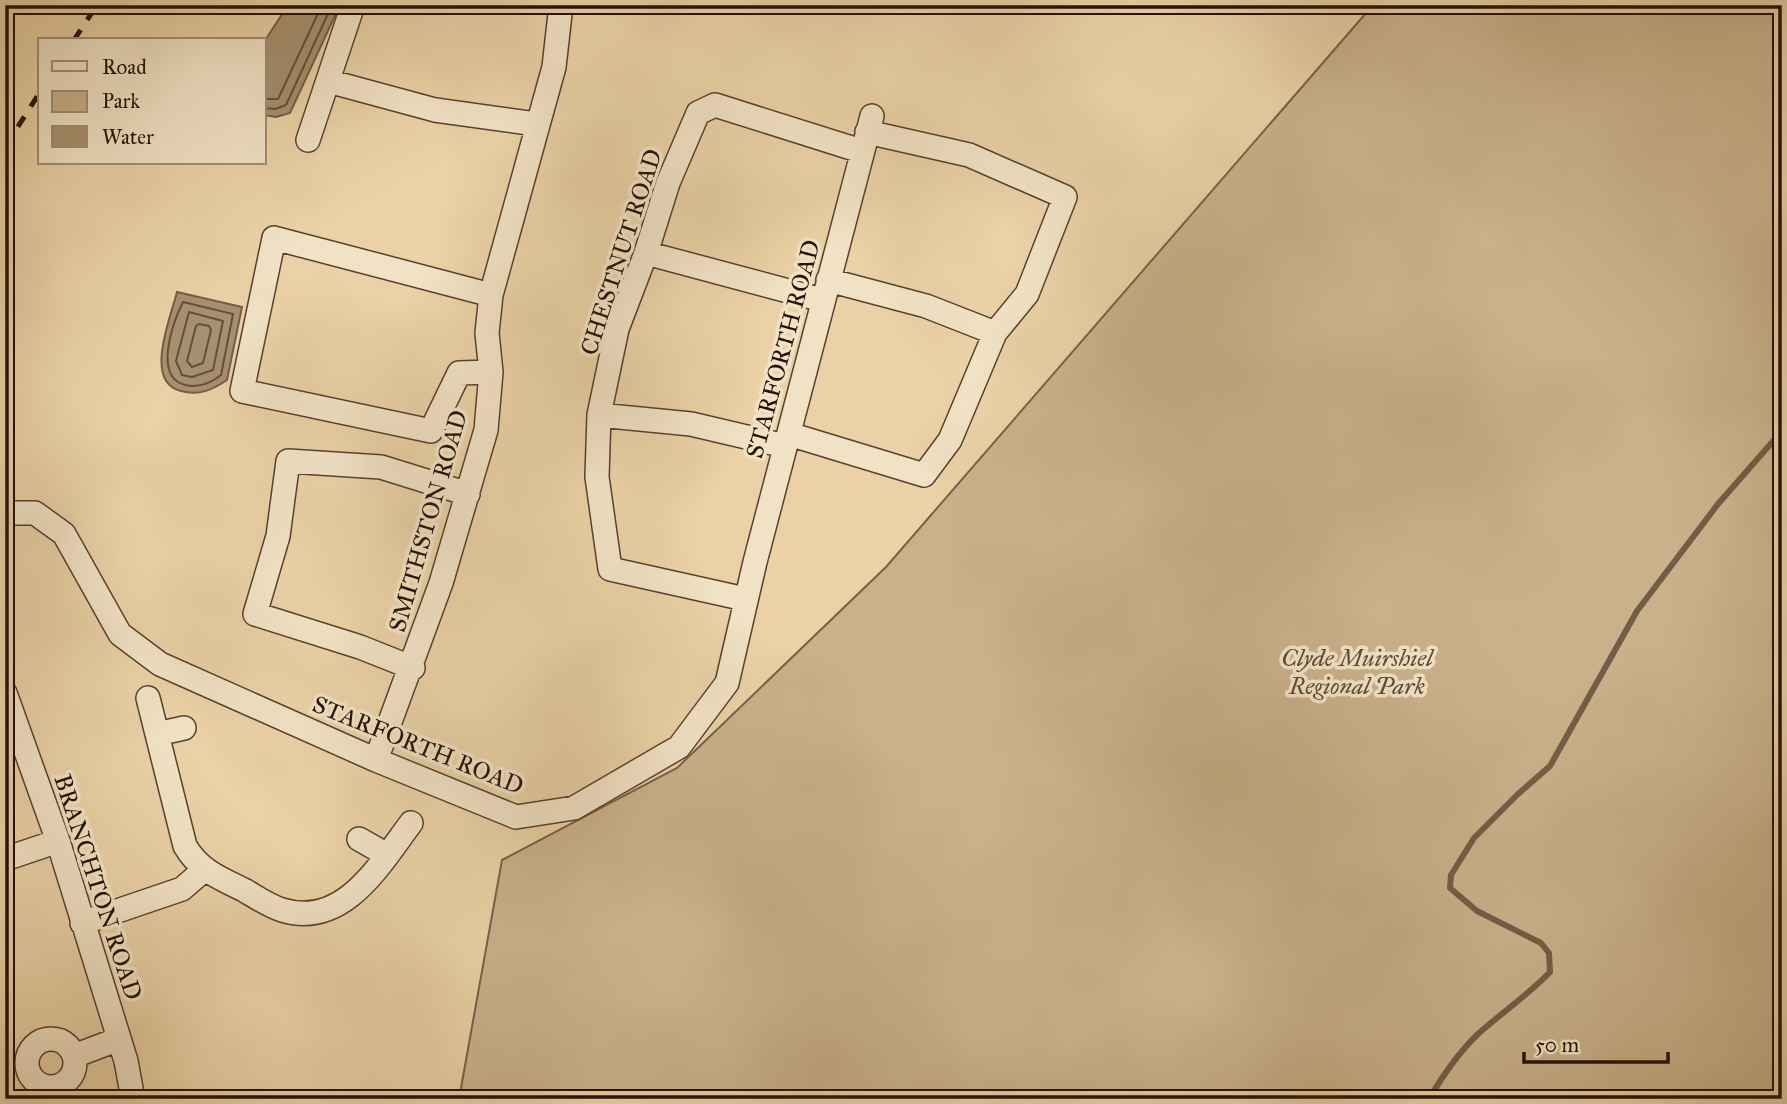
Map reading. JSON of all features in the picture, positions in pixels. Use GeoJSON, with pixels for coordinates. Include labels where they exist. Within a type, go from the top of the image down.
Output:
{"type":"FeatureCollection","features":[{"type":"Feature","properties":{"kind":"street"},"geometry":{"type":"LineString","coordinates":[[308,140],[353,5]]}},
{"type":"Feature","properties":{"kind":"street","name":"SMITHSTON ROAD"},"geometry":{"type":"LineString","coordinates":[[376,760],[413,668],[486,430],[491,372],[486,333],[491,295],[536,124],[554,67],[561,5]]}},
{"type":"Feature","properties":{"kind":"street"},"geometry":{"type":"LineString","coordinates":[[328,80],[435,110],[536,124]]}},
{"type":"Feature","properties":{"kind":"street","name":"CHESTNUT ROAD"},"geometry":{"type":"LineString","coordinates":[[746,599],[610,569],[597,477],[599,415],[617,329],[646,253],[668,183],[698,113],[715,105],[969,155],[1065,197],[1027,294],[995,333]]}},
{"type":"Feature","properties":{"kind":"street","name":"STARFORTH ROAD"},"geometry":{"type":"LineString","coordinates":[[5,513],[35,513],[64,534],[120,634],[160,664],[376,760],[516,817],[575,808],[679,747],[727,683],[746,599],[867,133]]}},
{"type":"Feature","properties":{"kind":"street"},"geometry":{"type":"LineString","coordinates":[[491,295],[274,238],[242,391],[431,431],[459,373],[491,372]]}},
{"type":"Feature","properties":{"kind":"street"},"geometry":{"type":"LineString","coordinates":[[599,415],[691,424],[787,440],[924,475],[950,440],[995,333],[926,306],[825,290],[646,253]]}},
{"type":"Feature","properties":{"kind":"street"},"geometry":{"type":"LineString","coordinates":[[413,668],[360,647],[255,614],[278,536],[288,461],[380,467],[468,494]]}},
{"type":"Feature","properties":{"kind":"street","name":"BRANCHTON ROAD"},"geometry":{"type":"LineString","coordinates":[[5,694],[58,841],[120,1039],[133,1099]]}},
{"type":"Feature","properties":{"kind":"street"},"geometry":{"type":"LineString","coordinates":[[148,698],[185,845],[204,870],[281,910],[321,911],[345,900],[364,885],[411,823]]}},
{"type":"Feature","properties":{"kind":"street"},"geometry":{"type":"LineString","coordinates":[[157,734],[184,728]]}},
{"type":"Feature","properties":{"kind":"street"},"geometry":{"type":"LineString","coordinates":[[359,839],[387,855]]}},
{"type":"Feature","properties":{"kind":"street"},"geometry":{"type":"LineString","coordinates":[[5,859],[58,841]]}},
{"type":"Feature","properties":{"kind":"street"},"geometry":{"type":"LineString","coordinates":[[82,923],[182,889],[204,870]]}},
{"type":"Feature","properties":{"kind":"street"},"geometry":{"type":"LineString","coordinates":[[74,1056],[120,1039]]}},
{"type":"Feature","properties":{"kind":"green space","name":"Clyde Muirshiel Regional Park"},"geometry":{"type":"Polygon","coordinates":[[[1373,5],[1782,5],[1782,1099],[459,1099],[502,860],[677,768],[886,567],[1373,5]]]}},
{"type":"Feature","properties":{"kind":"water"},"geometry":{"type":"Polygon","coordinates":[[[288,5],[339,7],[290,113],[276,117],[266,115],[266,39],[288,5]]]}},
{"type":"Feature","properties":{"kind":"water"},"geometry":{"type":"Polygon","coordinates":[[[177,292],[242,307],[227,380],[205,391],[181,391],[170,385],[164,375],[162,348],[177,292]]]}},
{"type":"Feature","properties":{"kind":"waterway"},"geometry":{"type":"LineString","coordinates":[[1429,1099],[1472,1040],[1550,972],[1549,953],[1541,943],[1477,911],[1450,888],[1451,875],[1474,838],[1550,766],[1637,611],[1718,504],[1782,431]]}},
{"type":"Feature","properties":{"kind":"railway"},"geometry":{"type":"LineString","coordinates":[[75,38],[97,5]]}},
{"type":"Feature","properties":{"kind":"railway"},"geometry":{"type":"LineString","coordinates":[[5,147],[38,95]]}}]}
